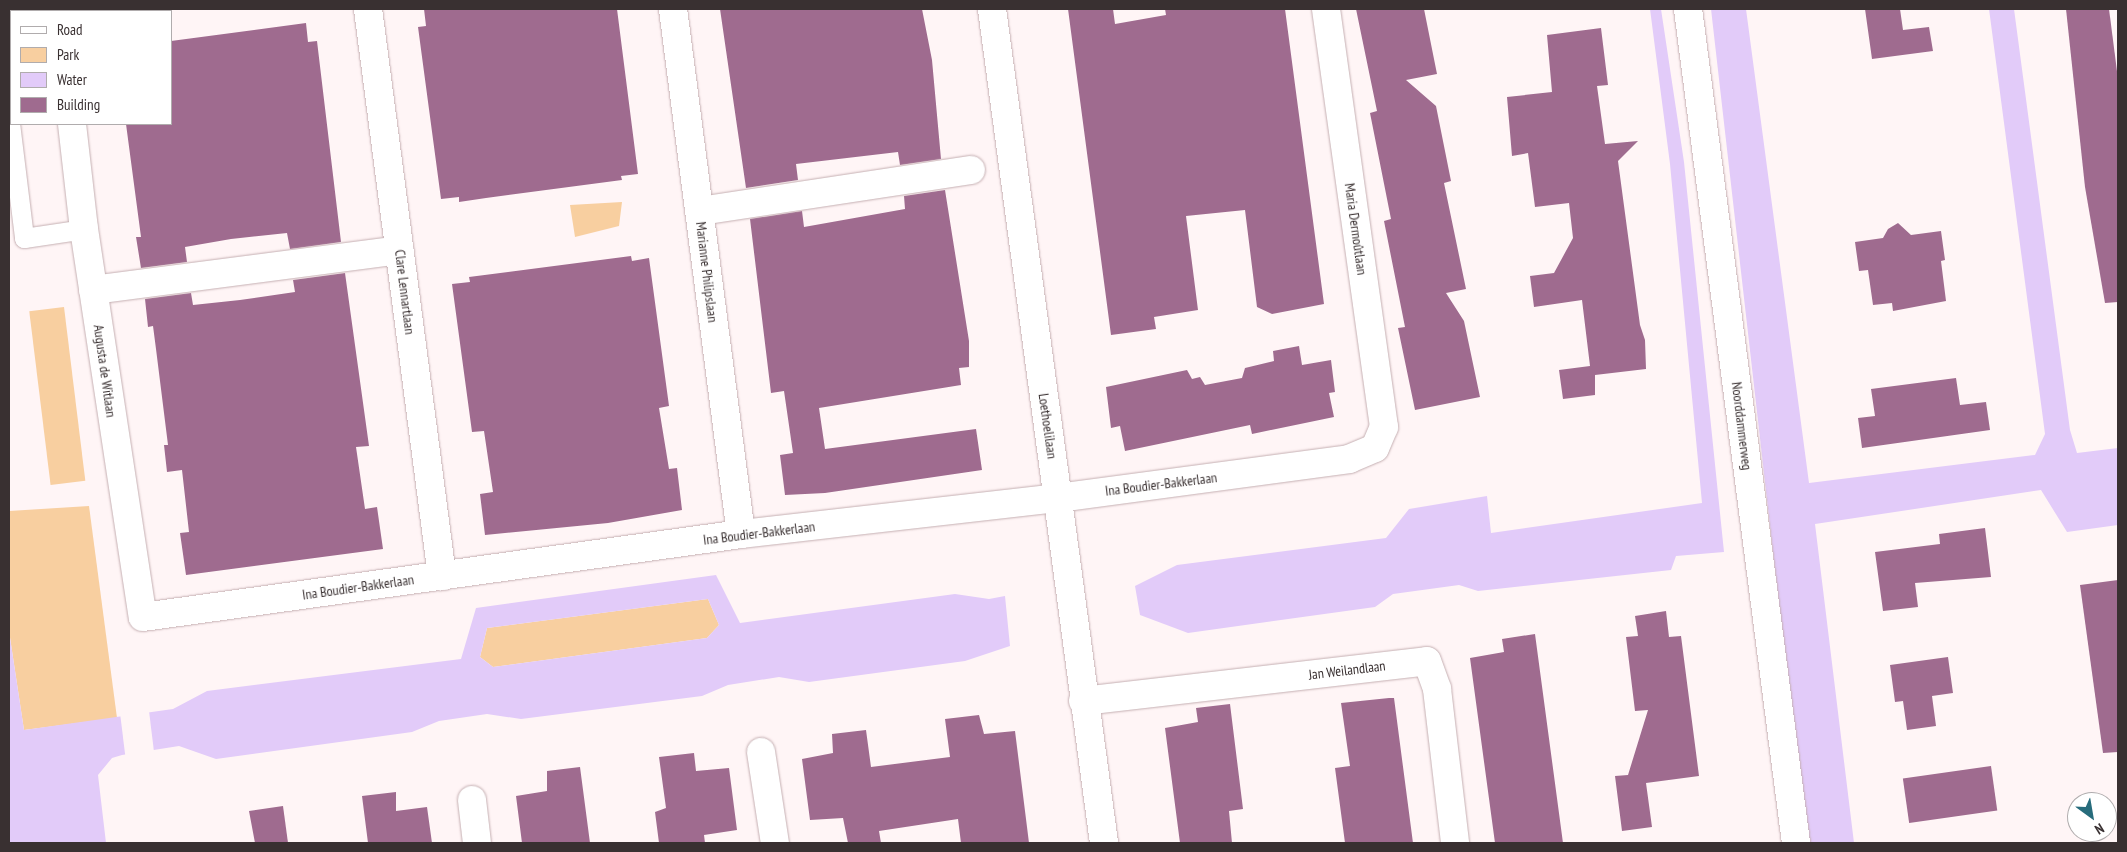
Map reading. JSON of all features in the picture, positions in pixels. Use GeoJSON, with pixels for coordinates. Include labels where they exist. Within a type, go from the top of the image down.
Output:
{"type":"FeatureCollection","features":[{"type":"Feature","properties":{"kind":"street","name":"Clare Lennartlaan"},"geometry":{"type":"LineString","coordinates":[[368,9],[442,576]]}},
{"type":"Feature","properties":{"kind":"street","name":"Marianne Philipslaan"},"geometry":{"type":"LineString","coordinates":[[673,9],[741,534]]}},
{"type":"Feature","properties":{"kind":"street","name":"Loethoelilaan"},"geometry":{"type":"LineString","coordinates":[[992,9],[1104,843]]}},
{"type":"Feature","properties":{"kind":"street","name":"Maria Dermoûtlaan"},"geometry":{"type":"LineString","coordinates":[[1326,9],[1384,427],[1375,448]]}},
{"type":"Feature","properties":{"kind":"street","name":"Noorddammerweg"},"geometry":{"type":"LineString","coordinates":[[1688,9],[1796,843]]}},
{"type":"Feature","properties":{"kind":"street","name":"Augusta de Witlaan"},"geometry":{"type":"LineString","coordinates":[[72,125],[84,229],[143,617]]}},
{"type":"Feature","properties":{"kind":"street"},"geometry":{"type":"LineString","coordinates":[[700,211],[972,170]]}},
{"type":"Feature","properties":{"kind":"street"},"geometry":{"type":"LineString","coordinates":[[93,290],[400,250]]}},
{"type":"Feature","properties":{"kind":"street","name":"Ina Boudier-Bakkerlaan"},"geometry":{"type":"LineString","coordinates":[[143,617],[741,534],[1058,498],[1349,459],[1375,448]]}},
{"type":"Feature","properties":{"kind":"street","name":"Jan Weilandlaan"},"geometry":{"type":"LineString","coordinates":[[1084,701],[1427,661],[1437,688],[1455,843]]}},
{"type":"Feature","properties":{"kind":"street"},"geometry":{"type":"LineString","coordinates":[[761,752],[775,843]]}},
{"type":"Feature","properties":{"kind":"street"},"geometry":{"type":"LineString","coordinates":[[472,800],[477,843]]}},
{"type":"Feature","properties":{"kind":"lane"},"geometry":{"type":"LineString","coordinates":[[10,125],[24,238],[84,229]]}},
{"type":"Feature","properties":{"kind":"green space"},"geometry":{"type":"Polygon","coordinates":[[[622,202],[619,226],[575,237],[570,205],[622,202]]]}},
{"type":"Feature","properties":{"kind":"green space"},"geometry":{"type":"Polygon","coordinates":[[[64,307],[85,481],[51,485],[29,311],[64,307]]]}},
{"type":"Feature","properties":{"kind":"green space"},"geometry":{"type":"Polygon","coordinates":[[[89,506],[117,718],[24,730],[9,631],[9,511],[89,506]]]}},
{"type":"Feature","properties":{"kind":"green space"},"geometry":{"type":"Polygon","coordinates":[[[708,599],[719,625],[707,638],[493,667],[480,657],[487,628],[708,599]]]}},
{"type":"Feature","properties":{"kind":"water"},"geometry":{"type":"Polygon","coordinates":[[[1650,9],[1661,9],[1684,162],[1724,552],[1676,556],[1671,570],[1478,591],[1459,585],[1393,594],[1375,607],[1188,633],[1140,615],[1135,586],[1177,565],[1386,538],[1409,509],[1487,496],[1491,533],[1702,503],[1670,164],[1650,9]]]}},
{"type":"Feature","properties":{"kind":"water"},"geometry":{"type":"Polygon","coordinates":[[[1711,9],[1746,9],[1809,483],[2035,455],[2045,434],[1989,9],[2014,9],[2070,430],[2077,453],[2118,448],[2118,525],[2067,532],[2041,490],[1815,524],[1854,843],[1809,843],[1786,666],[1711,9]]]}},
{"type":"Feature","properties":{"kind":"water"},"geometry":{"type":"Polygon","coordinates":[[[716,575],[740,623],[955,594],[989,599],[1005,596],[1010,646],[965,661],[809,682],[779,677],[728,685],[702,696],[521,719],[487,714],[439,721],[412,732],[216,759],[179,746],[122,755],[112,758],[98,775],[106,843],[9,843],[9,631],[24,730],[173,709],[207,691],[461,659],[476,608],[716,575]],[[708,599],[487,628],[480,657],[493,667],[707,638],[719,625],[708,599]]]}},
{"type":"Feature","properties":{"kind":"pier"},"geometry":{"type":"Polygon","coordinates":[[[149,711],[154,753],[125,756],[120,715],[149,711]]]}},
{"type":"Feature","properties":{"kind":"building"},"geometry":{"type":"Polygon","coordinates":[[[424,9],[617,9],[638,174],[621,176],[622,180],[459,202],[459,197],[441,199],[418,27],[426,26],[424,9]]]}},
{"type":"Feature","properties":{"kind":"building"},"geometry":{"type":"Polygon","coordinates":[[[720,9],[922,9],[932,60],[941,159],[900,165],[898,152],[796,164],[798,180],[746,188],[720,9]]]}},
{"type":"Feature","properties":{"kind":"building"},"geometry":{"type":"Polygon","coordinates":[[[1068,9],[1113,9],[1115,24],[1166,15],[1165,9],[1285,9],[1324,304],[1272,314],[1257,307],[1245,210],[1186,216],[1198,310],[1154,317],[1156,329],[1111,335],[1068,9]]]}},
{"type":"Feature","properties":{"kind":"building"},"geometry":{"type":"Polygon","coordinates":[[[1356,9],[1424,9],[1437,74],[1406,80],[1436,106],[1451,181],[1444,183],[1466,289],[1446,293],[1464,321],[1480,397],[1415,410],[1398,328],[1405,327],[1384,221],[1391,219],[1370,113],[1377,111],[1356,9]]]}},
{"type":"Feature","properties":{"kind":"building"},"geometry":{"type":"Polygon","coordinates":[[[1865,9],[1900,9],[1903,30],[1929,27],[1933,51],[1872,59],[1865,9]]]}},
{"type":"Feature","properties":{"kind":"building"},"geometry":{"type":"Polygon","coordinates":[[[2066,9],[2109,9],[2118,79],[2118,302],[2105,303],[2085,187],[2066,9]]]}},
{"type":"Feature","properties":{"kind":"building"},"geometry":{"type":"Polygon","coordinates":[[[306,23],[308,42],[317,41],[341,242],[290,249],[287,233],[231,239],[185,247],[187,262],[141,268],[136,237],[141,237],[126,125],[172,125],[172,41],[306,23]]]}},
{"type":"Feature","properties":{"kind":"building"},"geometry":{"type":"Polygon","coordinates":[[[1601,28],[1608,85],[1597,86],[1605,144],[1638,141],[1618,161],[1640,325],[1645,340],[1646,369],[1595,375],[1595,395],[1563,399],[1559,370],[1590,366],[1582,300],[1534,307],[1530,276],[1554,273],[1573,238],[1569,203],[1535,207],[1528,153],[1512,156],[1507,97],[1552,92],[1547,35],[1601,28]]]}},
{"type":"Feature","properties":{"kind":"building"},"geometry":{"type":"Polygon","coordinates":[[[945,190],[969,341],[969,367],[959,368],[961,385],[819,408],[825,449],[976,429],[982,470],[825,493],[785,495],[780,455],[793,453],[784,391],[771,393],[750,219],[802,211],[804,227],[905,209],[904,196],[945,190]]]}},
{"type":"Feature","properties":{"kind":"building"},"geometry":{"type":"Polygon","coordinates":[[[1898,223],[1911,235],[1941,231],[1945,260],[1941,261],[1946,301],[1893,311],[1892,303],[1873,305],[1868,270],[1859,271],[1855,242],[1883,238],[1888,229],[1898,223]]]}},
{"type":"Feature","properties":{"kind":"building"},"geometry":{"type":"Polygon","coordinates":[[[631,256],[632,261],[649,258],[669,406],[659,408],[669,469],[677,468],[682,510],[608,523],[485,535],[480,494],[493,492],[484,431],[472,432],[452,284],[470,282],[469,277],[631,256]]]}},
{"type":"Feature","properties":{"kind":"building"},"geometry":{"type":"Polygon","coordinates":[[[345,273],[369,446],[356,447],[365,509],[377,507],[383,549],[186,575],[180,533],[189,532],[182,470],[167,472],[164,445],[168,445],[156,349],[153,326],[148,327],[145,299],[191,293],[193,305],[240,300],[295,292],[293,280],[345,273]]]}},
{"type":"Feature","properties":{"kind":"building"},"geometry":{"type":"Polygon","coordinates":[[[1299,346],[1302,365],[1331,360],[1335,392],[1329,393],[1334,417],[1252,434],[1250,425],[1125,451],[1120,426],[1111,428],[1106,387],[1187,370],[1192,379],[1200,377],[1205,385],[1242,378],[1245,368],[1274,361],[1273,351],[1299,346]]]}},
{"type":"Feature","properties":{"kind":"building"},"geometry":{"type":"Polygon","coordinates":[[[1956,378],[1960,405],[1986,402],[1990,430],[1862,448],[1858,418],[1875,416],[1871,389],[1956,378]]]}},
{"type":"Feature","properties":{"kind":"building"},"geometry":{"type":"Polygon","coordinates":[[[1985,528],[1991,577],[1915,583],[1918,607],[1883,611],[1875,552],[1940,544],[1939,534],[1985,528]]]}},
{"type":"Feature","properties":{"kind":"building"},"geometry":{"type":"Polygon","coordinates":[[[2118,580],[2118,752],[2103,753],[2080,585],[2118,580]]]}},
{"type":"Feature","properties":{"kind":"building"},"geometry":{"type":"Polygon","coordinates":[[[1666,611],[1669,637],[1681,636],[1699,776],[1646,783],[1652,827],[1622,831],[1615,776],[1628,775],[1648,710],[1635,711],[1626,637],[1638,636],[1635,616],[1666,611]]]}},
{"type":"Feature","properties":{"kind":"building"},"geometry":{"type":"Polygon","coordinates":[[[1535,634],[1563,843],[1495,843],[1470,658],[1504,652],[1502,639],[1535,634]]]}},
{"type":"Feature","properties":{"kind":"building"},"geometry":{"type":"Polygon","coordinates":[[[1948,657],[1953,693],[1932,696],[1936,726],[1907,730],[1903,701],[1895,702],[1890,665],[1948,657]]]}},
{"type":"Feature","properties":{"kind":"building"},"geometry":{"type":"Polygon","coordinates":[[[1394,698],[1413,843],[1345,843],[1335,768],[1350,766],[1341,703],[1394,698]]]}},
{"type":"Feature","properties":{"kind":"building"},"geometry":{"type":"Polygon","coordinates":[[[1230,704],[1243,809],[1229,811],[1232,843],[1180,843],[1165,728],[1198,722],[1196,708],[1230,704]]]}},
{"type":"Feature","properties":{"kind":"building"},"geometry":{"type":"Polygon","coordinates":[[[979,715],[984,734],[1015,731],[1029,843],[961,843],[958,819],[879,831],[881,843],[848,843],[843,818],[810,820],[802,759],[833,753],[832,734],[866,730],[871,767],[950,757],[945,719],[979,715]]]}},
{"type":"Feature","properties":{"kind":"building"},"geometry":{"type":"Polygon","coordinates":[[[694,753],[696,771],[729,768],[737,830],[704,835],[705,843],[659,843],[655,812],[666,808],[659,757],[694,753]]]}},
{"type":"Feature","properties":{"kind":"building"},"geometry":{"type":"Polygon","coordinates":[[[1991,766],[1997,811],[1909,823],[1903,778],[1991,766]]]}},
{"type":"Feature","properties":{"kind":"building"},"geometry":{"type":"Polygon","coordinates":[[[580,767],[590,843],[522,843],[516,796],[547,791],[547,771],[580,767]]]}},
{"type":"Feature","properties":{"kind":"building"},"geometry":{"type":"Polygon","coordinates":[[[396,792],[396,811],[427,807],[432,843],[368,843],[362,796],[396,792]]]}},
{"type":"Feature","properties":{"kind":"building"},"geometry":{"type":"Polygon","coordinates":[[[283,806],[288,843],[255,843],[249,811],[283,806]]]}}]}
